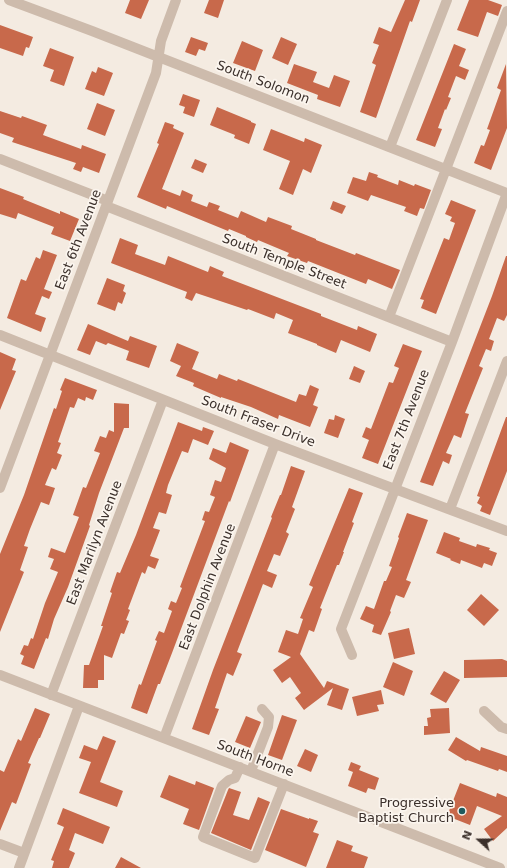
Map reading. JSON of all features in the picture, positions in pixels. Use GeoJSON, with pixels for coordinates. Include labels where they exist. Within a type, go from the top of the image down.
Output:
{"type":"FeatureCollection","features":[{"type":"Feature","properties":{"kind":"street","name":"South Solomon"},"geometry":{"type":"LineString","coordinates":[[9,0],[507,193]]}},
{"type":"Feature","properties":{"kind":"street","name":"East 6th Avenue"},"geometry":{"type":"LineString","coordinates":[[0,488],[156,73],[161,41],[176,0]]}},
{"type":"Feature","properties":{"kind":"street"},"geometry":{"type":"LineString","coordinates":[[390,147],[447,0]]}},
{"type":"Feature","properties":{"kind":"street"},"geometry":{"type":"LineString","coordinates":[[390,317],[507,11]]}},
{"type":"Feature","properties":{"kind":"street","name":"South Temple Street"},"geometry":{"type":"LineString","coordinates":[[0,159],[107,204],[452,342]]}},
{"type":"Feature","properties":{"kind":"street","name":"East 7th Avenue"},"geometry":{"type":"LineString","coordinates":[[352,655],[341,629],[452,342],[507,193]]}},
{"type":"Feature","properties":{"kind":"street","name":"South Fraser Drive"},"geometry":{"type":"LineString","coordinates":[[0,335],[275,444],[507,531]]}},
{"type":"Feature","properties":{"kind":"street"},"geometry":{"type":"LineString","coordinates":[[450,509],[507,361]]}},
{"type":"Feature","properties":{"kind":"street","name":"East Marilyn Avenue"},"geometry":{"type":"LineString","coordinates":[[51,695],[163,400]]}},
{"type":"Feature","properties":{"kind":"street","name":"East Dolphin Avenue"},"geometry":{"type":"LineString","coordinates":[[164,738],[275,444]]}},
{"type":"Feature","properties":{"kind":"street","name":"South Horne"},"geometry":{"type":"LineString","coordinates":[[0,675],[500,868]]}},
{"type":"Feature","properties":{"kind":"street"},"geometry":{"type":"LineString","coordinates":[[19,868],[79,706]]}},
{"type":"Feature","properties":{"kind":"street"},"geometry":{"type":"LineString","coordinates":[[251,772],[268,727],[269,717],[262,709]]}},
{"type":"Feature","properties":{"kind":"street"},"geometry":{"type":"LineString","coordinates":[[484,711],[501,727],[507,729]]}},
{"type":"Feature","properties":{"kind":"street"},"geometry":{"type":"LineString","coordinates":[[240,767],[236,778],[229,780],[222,786],[203,838],[255,858],[284,784]]}},
{"type":"Feature","properties":{"kind":"street"},"geometry":{"type":"LineString","coordinates":[[0,844],[24,853]]}},
{"type":"Feature","properties":{"kind":"building"},"geometry":{"type":"Polygon","coordinates":[[[130,0],[149,0],[141,19],[125,13],[130,0]]]}},
{"type":"Feature","properties":{"kind":"building"},"geometry":{"type":"Polygon","coordinates":[[[209,0],[224,0],[218,18],[204,13],[209,0]]]}},
{"type":"Feature","properties":{"kind":"building"},"geometry":{"type":"Polygon","coordinates":[[[405,0],[420,0],[412,22],[410,21],[376,118],[360,112],[376,65],[372,63],[379,45],[373,43],[379,27],[391,32],[405,0]]]}},
{"type":"Feature","properties":{"kind":"building"},"geometry":{"type":"Polygon","coordinates":[[[469,0],[488,0],[502,5],[498,16],[487,12],[478,37],[457,30],[469,0]]]}},
{"type":"Feature","properties":{"kind":"building"},"geometry":{"type":"Polygon","coordinates":[[[0,25],[33,37],[29,48],[26,47],[23,56],[0,48],[0,25]]]}},
{"type":"Feature","properties":{"kind":"building"},"geometry":{"type":"Polygon","coordinates":[[[191,37],[208,43],[205,51],[199,49],[196,56],[185,52],[191,37]]]}},
{"type":"Feature","properties":{"kind":"building"},"geometry":{"type":"Polygon","coordinates":[[[281,37],[297,44],[288,65],[272,58],[281,37]]]}},
{"type":"Feature","properties":{"kind":"building"},"geometry":{"type":"Polygon","coordinates":[[[242,41],[263,50],[255,71],[233,63],[242,41]]]}},
{"type":"Feature","properties":{"kind":"building"},"geometry":{"type":"Polygon","coordinates":[[[454,44],[466,49],[459,66],[469,70],[465,80],[456,76],[448,97],[451,98],[438,128],[442,129],[435,147],[416,140],[454,44]]]}},
{"type":"Feature","properties":{"kind":"building"},"geometry":{"type":"Polygon","coordinates":[[[50,48],[74,57],[64,86],[50,81],[54,70],[43,66],[50,48]]]}},
{"type":"Feature","properties":{"kind":"building"},"geometry":{"type":"Polygon","coordinates":[[[294,64],[317,72],[313,82],[329,88],[334,75],[350,81],[340,107],[317,99],[318,95],[287,83],[294,64]]]}},
{"type":"Feature","properties":{"kind":"building"},"geometry":{"type":"Polygon","coordinates":[[[506,64],[507,128],[491,170],[474,163],[481,145],[484,146],[490,130],[487,129],[501,90],[497,88],[506,64]]]}},
{"type":"Feature","properties":{"kind":"building"},"geometry":{"type":"Polygon","coordinates":[[[98,67],[113,73],[104,96],[85,89],[92,71],[96,73],[98,67]]]}},
{"type":"Feature","properties":{"kind":"building"},"geometry":{"type":"Polygon","coordinates":[[[183,94],[200,100],[194,117],[183,113],[185,107],[179,105],[183,94]]]}},
{"type":"Feature","properties":{"kind":"building"},"geometry":{"type":"Polygon","coordinates":[[[97,103],[115,110],[105,136],[87,129],[97,103]]]}},
{"type":"Feature","properties":{"kind":"building"},"geometry":{"type":"Polygon","coordinates":[[[217,107],[256,124],[249,144],[234,138],[235,135],[210,125],[217,107]]]}},
{"type":"Feature","properties":{"kind":"building"},"geometry":{"type":"Polygon","coordinates":[[[0,111],[21,118],[22,116],[47,125],[43,135],[81,149],[82,145],[106,154],[99,173],[83,167],[81,172],[73,169],[76,163],[12,142],[14,138],[0,133],[0,111]]]}},
{"type":"Feature","properties":{"kind":"building"},"geometry":{"type":"Polygon","coordinates":[[[165,122],[174,125],[173,128],[184,133],[162,189],[180,196],[182,190],[193,195],[191,201],[207,207],[209,202],[220,206],[218,210],[238,218],[241,211],[266,222],[268,217],[292,226],[291,229],[316,240],[355,255],[356,253],[400,270],[392,289],[368,279],[366,284],[308,261],[307,263],[287,256],[289,253],[258,240],[257,242],[229,229],[228,231],[167,206],[166,209],[137,197],[159,144],[157,143],[165,122]]]}},
{"type":"Feature","properties":{"kind":"building"},"geometry":{"type":"Polygon","coordinates":[[[271,129],[304,142],[305,138],[322,145],[311,173],[303,169],[293,195],[279,189],[290,161],[263,150],[271,129]]]}},
{"type":"Feature","properties":{"kind":"building"},"geometry":{"type":"Polygon","coordinates":[[[195,159],[207,164],[203,173],[191,168],[195,159]]]}},
{"type":"Feature","properties":{"kind":"building"},"geometry":{"type":"Polygon","coordinates":[[[369,172],[378,175],[377,177],[398,185],[399,180],[414,186],[415,184],[431,190],[424,209],[420,208],[417,216],[404,211],[406,207],[371,195],[368,201],[347,193],[353,177],[366,181],[369,172]]]}},
{"type":"Feature","properties":{"kind":"building"},"geometry":{"type":"Polygon","coordinates":[[[0,188],[24,197],[23,199],[60,214],[60,211],[79,219],[70,241],[51,234],[54,227],[18,213],[16,219],[0,214],[0,188]]]}},
{"type":"Feature","properties":{"kind":"building"},"geometry":{"type":"Polygon","coordinates":[[[451,200],[476,210],[436,314],[421,308],[424,300],[420,299],[444,238],[449,240],[455,223],[450,221],[452,217],[445,214],[451,200]]]}},
{"type":"Feature","properties":{"kind":"building"},"geometry":{"type":"Polygon","coordinates":[[[333,201],[346,206],[342,214],[330,209],[333,201]]]}},
{"type":"Feature","properties":{"kind":"building"},"geometry":{"type":"Polygon","coordinates":[[[120,238],[138,245],[135,254],[165,265],[168,256],[208,272],[210,266],[224,272],[222,276],[321,314],[321,316],[357,330],[358,326],[377,334],[370,352],[341,340],[336,353],[288,333],[293,320],[276,313],[274,319],[248,309],[247,310],[196,293],[192,301],[185,298],[187,292],[111,263],[120,238]]]}},
{"type":"Feature","properties":{"kind":"building"},"geometry":{"type":"Polygon","coordinates":[[[43,250],[57,255],[44,289],[52,292],[49,299],[42,296],[35,314],[46,318],[41,332],[7,318],[21,279],[26,281],[36,257],[40,259],[43,250]]]}},
{"type":"Feature","properties":{"kind":"building"},"geometry":{"type":"Polygon","coordinates":[[[506,256],[507,315],[504,321],[497,318],[489,339],[494,341],[491,351],[486,349],[479,366],[483,368],[465,413],[469,414],[461,438],[454,435],[446,453],[452,455],[449,464],[443,461],[433,486],[420,482],[492,296],[506,256]]]}},
{"type":"Feature","properties":{"kind":"building"},"geometry":{"type":"Polygon","coordinates":[[[107,278],[125,285],[123,291],[126,293],[122,304],[118,302],[115,311],[97,304],[107,278]]]}},
{"type":"Feature","properties":{"kind":"building"},"geometry":{"type":"Polygon","coordinates":[[[88,324],[128,341],[130,336],[157,346],[149,368],[126,360],[129,351],[108,343],[106,345],[96,341],[90,355],[77,350],[88,324]]]}},
{"type":"Feature","properties":{"kind":"building"},"geometry":{"type":"Polygon","coordinates":[[[177,343],[199,352],[192,369],[217,379],[219,374],[237,381],[238,379],[296,402],[299,394],[306,396],[310,385],[319,389],[313,405],[318,407],[310,427],[279,415],[278,419],[251,407],[221,398],[193,386],[194,383],[176,376],[181,366],[170,361],[177,343]]]}},
{"type":"Feature","properties":{"kind":"building"},"geometry":{"type":"Polygon","coordinates":[[[403,344],[422,351],[378,464],[362,458],[369,440],[362,437],[366,427],[371,429],[389,382],[393,383],[399,368],[394,366],[403,344]]]}},
{"type":"Feature","properties":{"kind":"building"},"geometry":{"type":"Polygon","coordinates":[[[0,352],[16,359],[12,370],[16,371],[0,410],[0,352]]]}},
{"type":"Feature","properties":{"kind":"building"},"geometry":{"type":"Polygon","coordinates":[[[354,366],[365,371],[360,383],[349,379],[354,366]]]}},
{"type":"Feature","properties":{"kind":"building"},"geometry":{"type":"Polygon","coordinates":[[[65,378],[97,390],[93,400],[86,397],[85,401],[78,398],[74,408],[70,407],[58,442],[61,443],[57,453],[62,455],[56,470],[52,468],[45,485],[55,488],[49,505],[41,502],[30,529],[24,546],[28,547],[20,570],[24,572],[0,632],[0,554],[24,495],[54,408],[56,409],[62,391],[60,390],[65,378]]]}},
{"type":"Feature","properties":{"kind":"building"},"geometry":{"type":"Polygon","coordinates":[[[114,403],[129,404],[129,428],[124,428],[99,493],[89,525],[90,526],[68,587],[54,619],[48,639],[46,638],[34,669],[21,664],[24,656],[20,654],[24,645],[28,646],[31,638],[33,639],[45,603],[58,572],[50,569],[54,559],[48,557],[51,548],[65,553],[79,517],[73,515],[83,487],[86,488],[100,453],[94,451],[100,436],[106,438],[109,430],[114,432],[114,403]]]}},
{"type":"Feature","properties":{"kind":"building"},"geometry":{"type":"Polygon","coordinates":[[[335,415],[345,419],[338,438],[324,433],[329,419],[334,420],[335,415]]]}},
{"type":"Feature","properties":{"kind":"building"},"geometry":{"type":"Polygon","coordinates":[[[506,417],[507,471],[490,515],[480,511],[482,506],[477,503],[480,497],[477,496],[506,417]]]}},
{"type":"Feature","properties":{"kind":"building"},"geometry":{"type":"Polygon","coordinates":[[[178,422],[202,431],[203,427],[214,431],[208,445],[193,439],[188,453],[182,451],[168,485],[166,493],[172,495],[166,514],[159,512],[153,528],[160,530],[150,556],[159,559],[155,569],[148,566],[145,574],[142,572],[128,609],[130,610],[126,620],[129,621],[124,634],[121,633],[112,658],[104,655],[104,680],[98,680],[98,688],[83,688],[84,665],[89,665],[103,626],[101,626],[117,572],[120,573],[136,535],[178,422]]]}},
{"type":"Feature","properties":{"kind":"building"},"geometry":{"type":"Polygon","coordinates":[[[230,442],[249,450],[172,653],[147,714],[131,708],[139,684],[141,685],[157,641],[155,640],[159,631],[164,633],[172,611],[168,609],[171,601],[176,603],[182,588],[180,587],[205,521],[202,520],[205,511],[209,512],[215,497],[210,495],[215,480],[221,482],[226,468],[209,459],[213,448],[226,453],[230,442]]]}},
{"type":"Feature","properties":{"kind":"building"},"geometry":{"type":"Polygon","coordinates":[[[291,466],[305,471],[292,507],[295,509],[286,532],[289,534],[280,556],[274,554],[267,571],[277,575],[272,588],[263,584],[237,652],[242,654],[233,676],[227,673],[215,708],[219,709],[209,735],[192,729],[291,466]]]}},
{"type":"Feature","properties":{"kind":"building"},"geometry":{"type":"Polygon","coordinates":[[[349,488],[363,493],[352,522],[354,523],[344,552],[339,565],[337,565],[320,608],[322,609],[314,632],[309,630],[300,654],[324,688],[327,681],[349,689],[342,710],[327,705],[333,688],[304,710],[295,698],[301,693],[290,677],[282,683],[273,670],[291,657],[278,652],[286,630],[298,634],[303,619],[300,618],[313,587],[309,585],[349,488]]]}},
{"type":"Feature","properties":{"kind":"building"},"geometry":{"type":"Polygon","coordinates":[[[407,513],[428,520],[406,580],[411,582],[404,598],[396,595],[390,611],[391,612],[381,635],[372,632],[374,625],[360,619],[366,606],[374,609],[384,581],[386,581],[392,567],[389,566],[407,513]]]}},
{"type":"Feature","properties":{"kind":"building"},"geometry":{"type":"Polygon","coordinates":[[[444,532],[460,538],[459,541],[476,547],[477,544],[490,548],[489,550],[497,553],[492,566],[484,563],[482,568],[461,560],[460,564],[436,553],[444,532]]]}},
{"type":"Feature","properties":{"kind":"building"},"geometry":{"type":"Polygon","coordinates":[[[481,594],[499,610],[484,626],[467,610],[481,594]]]}},
{"type":"Feature","properties":{"kind":"building"},"geometry":{"type":"Polygon","coordinates":[[[409,628],[415,654],[394,659],[388,633],[409,628]]]}},
{"type":"Feature","properties":{"kind":"building"},"geometry":{"type":"Polygon","coordinates":[[[502,659],[507,661],[507,677],[464,678],[464,660],[502,659]]]}},
{"type":"Feature","properties":{"kind":"building"},"geometry":{"type":"Polygon","coordinates":[[[393,662],[413,671],[404,696],[383,687],[393,662]]]}},
{"type":"Feature","properties":{"kind":"building"},"geometry":{"type":"Polygon","coordinates":[[[444,671],[460,680],[446,703],[430,694],[444,671]]]}},
{"type":"Feature","properties":{"kind":"building"},"geometry":{"type":"Polygon","coordinates":[[[381,690],[384,704],[377,705],[379,711],[357,716],[352,697],[381,690]]]}},
{"type":"Feature","properties":{"kind":"building"},"geometry":{"type":"Polygon","coordinates":[[[35,708],[50,714],[28,763],[31,764],[16,804],[12,802],[0,831],[0,770],[4,772],[18,739],[21,741],[35,708]]]}},
{"type":"Feature","properties":{"kind":"building"},"geometry":{"type":"Polygon","coordinates":[[[449,708],[450,733],[424,735],[424,726],[428,726],[427,718],[431,717],[430,709],[449,708]]]}},
{"type":"Feature","properties":{"kind":"building"},"geometry":{"type":"Polygon","coordinates":[[[282,715],[297,720],[282,760],[268,755],[282,715]]]}},
{"type":"Feature","properties":{"kind":"building"},"geometry":{"type":"Polygon","coordinates":[[[246,716],[261,722],[250,748],[235,742],[246,716]]]}},
{"type":"Feature","properties":{"kind":"building"},"geometry":{"type":"Polygon","coordinates":[[[103,736],[116,741],[100,782],[123,791],[117,807],[79,793],[91,762],[79,758],[84,745],[97,750],[103,736]]]}},
{"type":"Feature","properties":{"kind":"building"},"geometry":{"type":"Polygon","coordinates":[[[456,737],[480,751],[481,747],[507,756],[507,772],[499,769],[498,771],[467,760],[466,761],[448,750],[456,737]]]}},
{"type":"Feature","properties":{"kind":"building"},"geometry":{"type":"Polygon","coordinates":[[[305,749],[318,755],[311,772],[297,766],[305,749]]]}},
{"type":"Feature","properties":{"kind":"building"},"geometry":{"type":"Polygon","coordinates":[[[351,762],[361,766],[359,770],[379,778],[375,790],[368,788],[366,793],[348,786],[353,772],[348,770],[351,762]]]}},
{"type":"Feature","properties":{"kind":"building"},"geometry":{"type":"Polygon","coordinates":[[[169,775],[195,785],[196,781],[214,788],[199,830],[183,824],[189,809],[160,797],[169,775]]]}},
{"type":"Feature","properties":{"kind":"building","name":"Progressive Baptist Church"},"geometry":{"type":"Polygon","coordinates":[[[460,783],[496,797],[497,793],[507,797],[507,828],[493,841],[484,829],[502,816],[477,806],[470,825],[447,816],[460,783]]]}},
{"type":"Feature","properties":{"kind":"building"},"geometry":{"type":"Polygon","coordinates":[[[229,788],[241,792],[233,815],[249,820],[258,797],[270,802],[251,850],[211,833],[229,788]]]}},
{"type":"Feature","properties":{"kind":"building"},"geometry":{"type":"Polygon","coordinates":[[[63,808],[110,827],[103,844],[75,833],[69,850],[75,853],[69,868],[52,868],[54,861],[51,860],[64,827],[57,824],[63,808]]]}},
{"type":"Feature","properties":{"kind":"building"},"geometry":{"type":"Polygon","coordinates":[[[281,809],[318,821],[313,832],[319,834],[306,867],[265,850],[281,809]]]}},
{"type":"Feature","properties":{"kind":"building"},"geometry":{"type":"Polygon","coordinates":[[[337,840],[353,846],[351,851],[368,857],[364,868],[326,868],[337,840]]]}},
{"type":"Feature","properties":{"kind":"building"},"geometry":{"type":"Polygon","coordinates":[[[121,857],[141,868],[115,868],[121,857]]]}},
{"type":"Feature","properties":{"kind":"place","name":"Progressive Baptist Church"},"geometry":{"type":"Point","coordinates":[462,811]}}]}
